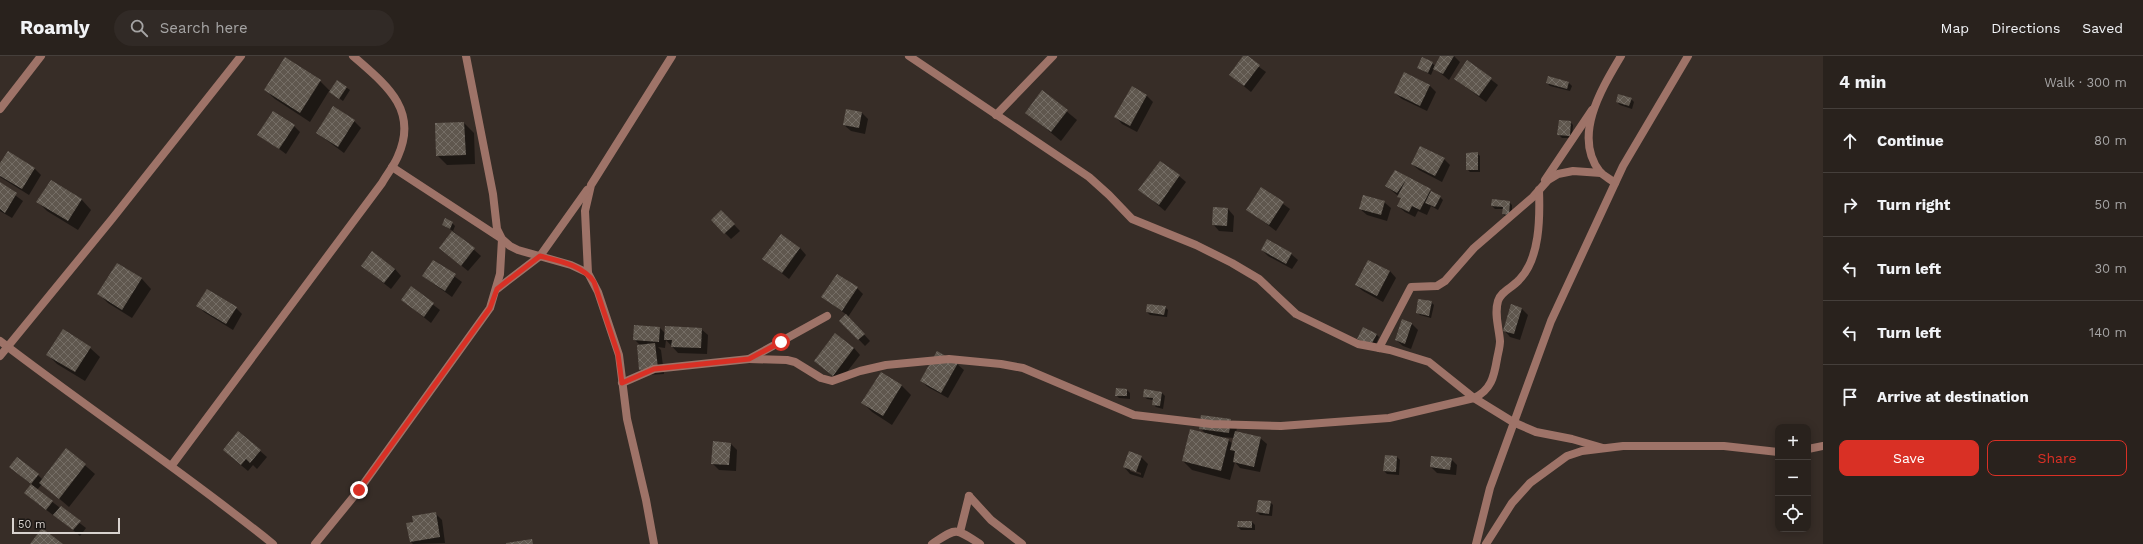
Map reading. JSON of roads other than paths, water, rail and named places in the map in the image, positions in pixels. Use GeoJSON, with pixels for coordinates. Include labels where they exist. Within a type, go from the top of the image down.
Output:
{"type":"FeatureCollection","features":[{"type":"Feature","properties":{"kind":"street"},"geometry":{"type":"LineString","coordinates":[[0,109],[41,56]]}},
{"type":"Feature","properties":{"kind":"street"},"geometry":{"type":"LineString","coordinates":[[0,356],[112,219],[241,56]]}},
{"type":"Feature","properties":{"kind":"street"},"geometry":{"type":"LineString","coordinates":[[172,465],[392,167],[398,156],[405,131],[400,104],[384,84],[353,56]]}},
{"type":"Feature","properties":{"kind":"street"},"geometry":{"type":"LineString","coordinates":[[315,544],[359,490],[490,308],[497,289],[502,239],[497,229],[493,194],[466,56]]}},
{"type":"Feature","properties":{"kind":"street"},"geometry":{"type":"LineString","coordinates":[[497,289],[540,256],[591,185],[672,56]]}},
{"type":"Feature","properties":{"kind":"street"},"geometry":{"type":"LineString","coordinates":[[909,56],[996,115],[1029,135],[1089,177],[1132,219],[1196,245],[1232,263],[1259,279],[1296,314],[1358,344],[1417,357],[1429,362],[1474,398],[1513,422],[1536,432],[1572,439],[1603,448]]}},
{"type":"Feature","properties":{"kind":"street"},"geometry":{"type":"LineString","coordinates":[[996,115],[1053,56]]}},
{"type":"Feature","properties":{"kind":"street"},"geometry":{"type":"LineString","coordinates":[[1379,348],[1411,287],[1437,286],[1445,281],[1474,248],[1533,197],[1595,105],[1621,56]]}},
{"type":"Feature","properties":{"kind":"street"},"geometry":{"type":"LineString","coordinates":[[1476,544],[1490,488],[1550,321],[1623,166],[1688,56]]}},
{"type":"Feature","properties":{"kind":"street"},"geometry":{"type":"LineString","coordinates":[[1595,105],[1588,139],[1593,161],[1601,173],[1615,183]]}},
{"type":"Feature","properties":{"kind":"street"},"geometry":{"type":"LineString","coordinates":[[392,167],[502,239],[510,246],[571,265],[588,273]]}},
{"type":"Feature","properties":{"kind":"street"},"geometry":{"type":"LineString","coordinates":[[622,383],[654,369],[749,359],[787,360],[795,362],[821,378],[832,381],[862,370],[886,365],[949,359],[1002,364],[1023,368],[1134,415],[1211,424],[1281,426],[1388,418],[1474,398],[1483,394],[1494,377],[1500,343],[1496,311],[1500,295],[1519,280],[1526,271],[1534,251],[1539,228],[1541,187],[1558,174],[1573,171],[1601,173]]}},
{"type":"Feature","properties":{"kind":"street"},"geometry":{"type":"LineString","coordinates":[[591,185],[585,211],[588,273],[598,292],[618,354],[627,419],[646,500],[654,544]]}},
{"type":"Feature","properties":{"kind":"street"},"geometry":{"type":"LineString","coordinates":[[749,359],[827,316]]}},
{"type":"Feature","properties":{"kind":"street"},"geometry":{"type":"LineString","coordinates":[[0,341],[79,401],[172,465],[273,544]]}},
{"type":"Feature","properties":{"kind":"street"},"geometry":{"type":"LineString","coordinates":[[1486,544],[1512,503],[1530,483],[1567,456],[1582,451],[1623,446],[1724,446],[1775,452]]}},
{"type":"Feature","properties":{"kind":"street"},"geometry":{"type":"LineString","coordinates":[[1811,448],[1823,446]]}},
{"type":"Feature","properties":{"kind":"street"},"geometry":{"type":"LineString","coordinates":[[960,532],[969,496],[991,520],[1022,544]]}},
{"type":"Feature","properties":{"kind":"street"},"geometry":{"type":"LineString","coordinates":[[932,544],[947,533],[960,532],[980,544]]}}]}
